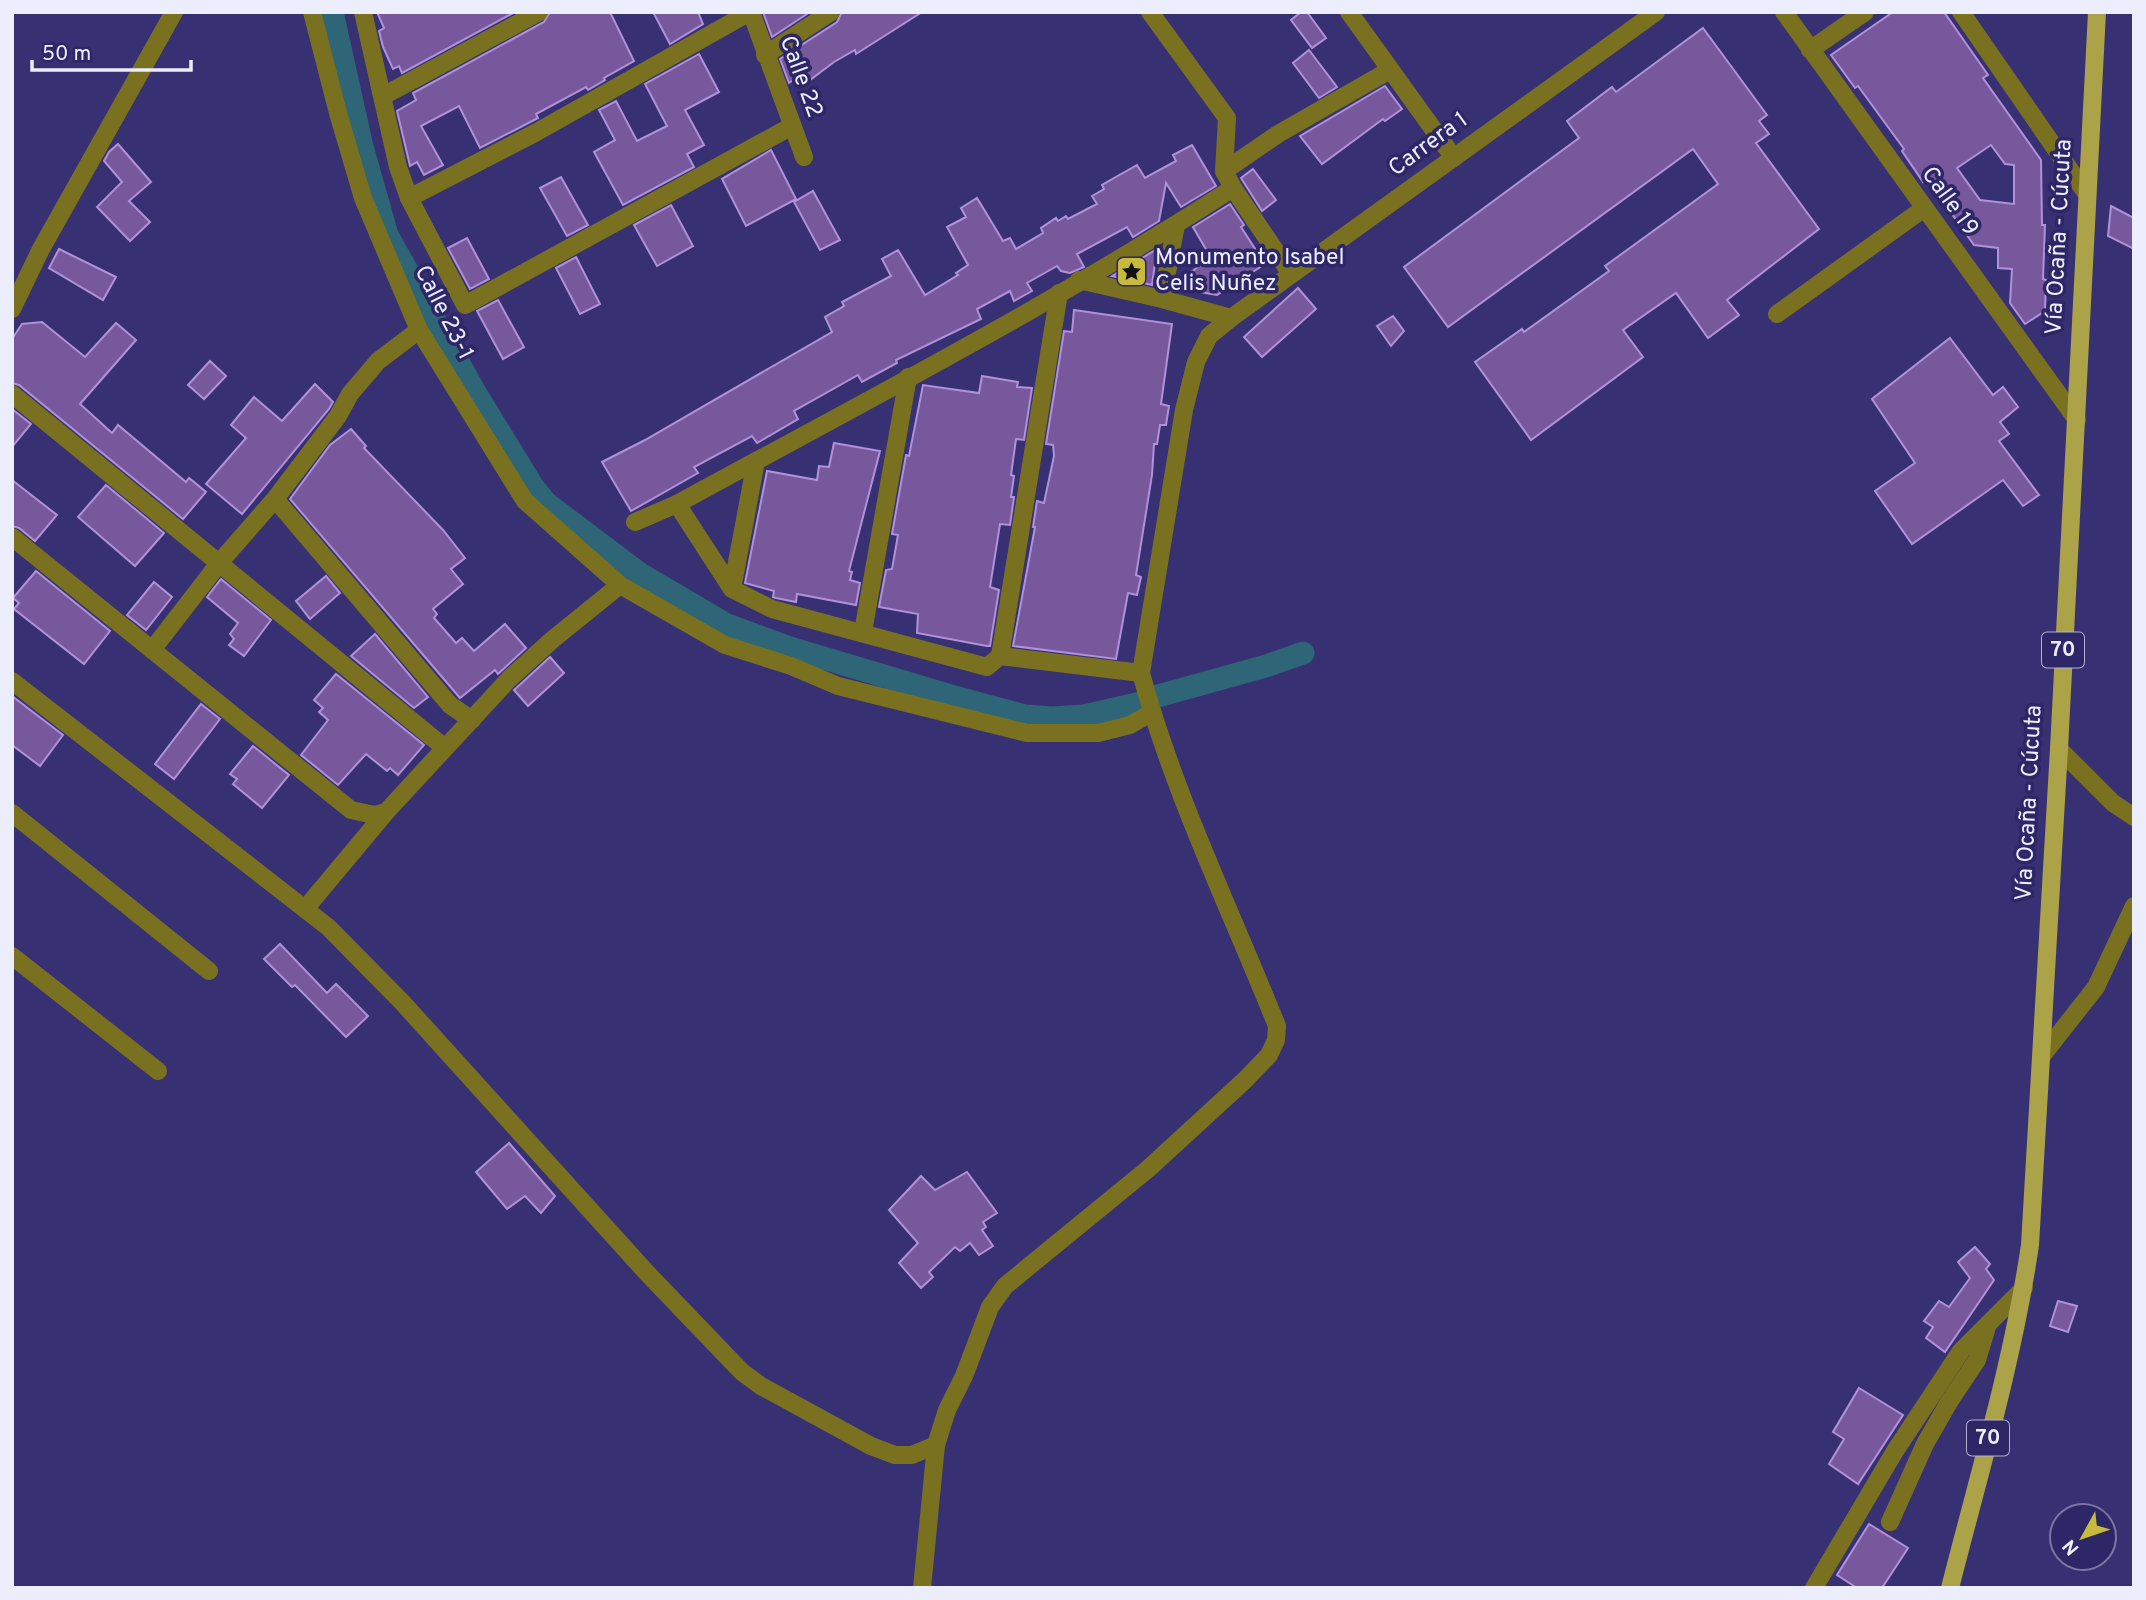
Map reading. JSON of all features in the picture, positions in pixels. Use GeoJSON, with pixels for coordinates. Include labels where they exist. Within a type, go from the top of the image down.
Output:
{"type":"FeatureCollection","features":[{"type":"Feature","properties":{"kind":"main road","name":"Vía Ocaña - Cúcuta"},"geometry":{"type":"LineString","coordinates":[[1950,1588],[2024,1287],[2030,1245],[2077,420],[2086,193],[2097,12]]}},
{"type":"Feature","properties":{"kind":"street"},"geometry":{"type":"LineString","coordinates":[[12,309],[48,237],[174,12]]}},
{"type":"Feature","properties":{"kind":"street","name":"Calle 23-1"},"geometry":{"type":"LineString","coordinates":[[312,12],[363,198],[419,330],[525,501],[620,585],[725,645],[791,666],[838,686],[1015,730],[1063,734],[1098,733],[1130,725],[1152,713]]}},
{"type":"Feature","properties":{"kind":"street"},"geometry":{"type":"LineString","coordinates":[[363,12],[398,167],[409,198],[466,305],[792,126]]}},
{"type":"Feature","properties":{"kind":"street"},"geometry":{"type":"LineString","coordinates":[[383,96],[539,12]]}},
{"type":"Feature","properties":{"kind":"street"},"geometry":{"type":"LineString","coordinates":[[409,198],[535,133],[750,12]]}},
{"type":"Feature","properties":{"kind":"street","name":"Calle 22"},"geometry":{"type":"LineString","coordinates":[[750,12],[804,158]]}},
{"type":"Feature","properties":{"kind":"street"},"geometry":{"type":"LineString","coordinates":[[765,55],[831,12]]}},
{"type":"Feature","properties":{"kind":"street"},"geometry":{"type":"LineString","coordinates":[[1150,12],[1227,118],[1224,171],[1292,274]]}},
{"type":"Feature","properties":{"kind":"street"},"geometry":{"type":"LineString","coordinates":[[1349,12],[1454,158]]}},
{"type":"Feature","properties":{"kind":"street","name":"Carrera 1"},"geometry":{"type":"LineString","coordinates":[[1141,673],[1185,410],[1194,374],[1209,335],[1656,12]]}},
{"type":"Feature","properties":{"kind":"street","name":"Calle 19"},"geometry":{"type":"LineString","coordinates":[[1783,12],[2077,420]]}},
{"type":"Feature","properties":{"kind":"street"},"geometry":{"type":"LineString","coordinates":[[1810,50],[1865,12]]}},
{"type":"Feature","properties":{"kind":"street"},"geometry":{"type":"LineString","coordinates":[[1961,12],[2086,193]]}},
{"type":"Feature","properties":{"kind":"street"},"geometry":{"type":"LineString","coordinates":[[1224,171],[1278,134],[1390,70]]}},
{"type":"Feature","properties":{"kind":"street"},"geometry":{"type":"LineString","coordinates":[[635,522],[677,504],[1059,293],[1176,225],[1233,188]]}},
{"type":"Feature","properties":{"kind":"street"},"geometry":{"type":"LineString","coordinates":[[1777,314],[1923,208]]}},
{"type":"Feature","properties":{"kind":"street"},"geometry":{"type":"LineString","coordinates":[[1162,299],[1176,225]]}},
{"type":"Feature","properties":{"kind":"street"},"geometry":{"type":"LineString","coordinates":[[1079,281],[1162,299],[1231,318]]}},
{"type":"Feature","properties":{"kind":"street"},"geometry":{"type":"LineString","coordinates":[[677,504],[732,589],[772,609],[987,667],[1000,656],[1059,293]]}},
{"type":"Feature","properties":{"kind":"street"},"geometry":{"type":"LineString","coordinates":[[152,650],[220,562],[275,499],[338,416],[350,394],[378,361],[419,330]]}},
{"type":"Feature","properties":{"kind":"street"},"geometry":{"type":"LineString","coordinates":[[863,632],[908,377]]}},
{"type":"Feature","properties":{"kind":"street"},"geometry":{"type":"LineString","coordinates":[[12,394],[445,748]]}},
{"type":"Feature","properties":{"kind":"street"},"geometry":{"type":"LineString","coordinates":[[732,589],[756,461]]}},
{"type":"Feature","properties":{"kind":"street"},"geometry":{"type":"LineString","coordinates":[[275,499],[450,705],[472,720]]}},
{"type":"Feature","properties":{"kind":"street"},"geometry":{"type":"LineString","coordinates":[[12,537],[351,810],[375,815],[386,811]]}},
{"type":"Feature","properties":{"kind":"street"},"geometry":{"type":"LineString","coordinates":[[304,909],[386,811],[509,680],[552,640],[620,585]]}},
{"type":"Feature","properties":{"kind":"street"},"geometry":{"type":"LineString","coordinates":[[922,1588],[936,1445],[947,1410],[964,1376],[990,1307],[1005,1286],[1149,1169],[1261,1064],[1276,1040],[1277,1026],[1221,893],[1152,713],[1141,673],[1000,656]]}},
{"type":"Feature","properties":{"kind":"street"},"geometry":{"type":"LineString","coordinates":[[12,681],[328,927],[402,1002],[647,1273],[742,1372],[761,1386],[871,1446],[895,1455],[912,1455],[936,1445]]}},
{"type":"Feature","properties":{"kind":"street"},"geometry":{"type":"LineString","coordinates":[[2059,749],[2113,803],[2134,817]]}},
{"type":"Feature","properties":{"kind":"street"},"geometry":{"type":"LineString","coordinates":[[12,813],[209,971]]}},
{"type":"Feature","properties":{"kind":"street"},"geometry":{"type":"LineString","coordinates":[[2041,1057],[2096,987],[2134,906]]}},
{"type":"Feature","properties":{"kind":"street"},"geometry":{"type":"LineString","coordinates":[[12,956],[158,1071]]}},
{"type":"Feature","properties":{"kind":"street"},"geometry":{"type":"LineString","coordinates":[[1814,1588],[1895,1451],[1961,1351],[2024,1287]]}},
{"type":"Feature","properties":{"kind":"street"},"geometry":{"type":"LineString","coordinates":[[1890,1522],[1925,1444],[1977,1360],[1987,1327]]}},
{"type":"Feature","properties":{"kind":"building"},"geometry":{"type":"Polygon","coordinates":[[[377,12],[515,12],[402,73],[399,66],[393,69],[383,47],[379,31],[384,28],[377,12]]]}},
{"type":"Feature","properties":{"kind":"building"},"geometry":{"type":"Polygon","coordinates":[[[550,12],[610,12],[634,61],[588,90],[586,87],[536,114],[538,118],[480,148],[459,106],[421,126],[443,165],[424,175],[417,162],[410,166],[397,111],[416,100],[413,93],[544,22],[550,12]]]}},
{"type":"Feature","properties":{"kind":"building"},"geometry":{"type":"Polygon","coordinates":[[[653,12],[698,12],[703,24],[670,44],[653,12]]]}},
{"type":"Feature","properties":{"kind":"building"},"geometry":{"type":"Polygon","coordinates":[[[763,12],[810,12],[772,37],[763,12]]]}},
{"type":"Feature","properties":{"kind":"building"},"geometry":{"type":"Polygon","coordinates":[[[842,12],[922,12],[856,54],[855,50],[834,62],[810,80],[804,72],[789,83],[780,59],[837,22],[842,12]]]}},
{"type":"Feature","properties":{"kind":"building"},"geometry":{"type":"Polygon","coordinates":[[[1301,12],[1307,12],[1326,38],[1312,48],[1291,20],[1301,12]]]}},
{"type":"Feature","properties":{"kind":"building"},"geometry":{"type":"Polygon","coordinates":[[[1893,12],[1944,12],[1988,75],[1983,78],[2041,160],[2042,225],[2045,225],[2045,311],[2025,324],[2010,303],[2012,269],[1998,268],[1998,248],[1974,245],[1927,179],[1923,182],[1902,151],[1904,149],[1858,86],[1855,88],[1831,55],[1893,12]],[[1991,145],[1957,168],[1980,200],[2014,204],[2014,165],[2005,164],[1991,145]]]}},
{"type":"Feature","properties":{"kind":"building"},"geometry":{"type":"Polygon","coordinates":[[[1703,28],[1767,115],[1759,121],[1769,134],[1756,143],[1819,229],[1727,300],[1739,315],[1708,338],[1676,293],[1623,330],[1643,357],[1531,440],[1475,362],[1522,329],[1524,332],[1609,271],[1605,266],[1718,184],[1693,149],[1448,327],[1404,267],[1579,138],[1567,121],[1612,87],[1616,92],[1703,28]]]}},
{"type":"Feature","properties":{"kind":"building"},"geometry":{"type":"Polygon","coordinates":[[[1309,50],[1337,87],[1319,98],[1293,63],[1309,50]]]}},
{"type":"Feature","properties":{"kind":"building"},"geometry":{"type":"Polygon","coordinates":[[[699,54],[719,92],[685,110],[704,145],[687,154],[694,167],[623,205],[594,152],[615,140],[599,110],[616,101],[637,141],[667,126],[645,84],[699,54]]]}},
{"type":"Feature","properties":{"kind":"building"},"geometry":{"type":"Polygon","coordinates":[[[1385,86],[1402,109],[1385,121],[1383,119],[1322,164],[1300,136],[1385,86]]]}},
{"type":"Feature","properties":{"kind":"building"},"geometry":{"type":"Polygon","coordinates":[[[118,144],[151,182],[129,201],[150,222],[130,241],[97,207],[122,182],[104,161],[118,144]]]}},
{"type":"Feature","properties":{"kind":"building"},"geometry":{"type":"Polygon","coordinates":[[[1192,145],[1216,186],[1181,207],[1166,183],[1159,221],[1133,237],[1127,227],[1077,254],[1084,267],[1070,273],[1061,271],[1057,266],[1027,283],[1032,291],[1014,301],[1010,291],[977,309],[981,319],[896,360],[897,363],[862,382],[858,375],[794,411],[798,419],[757,443],[752,436],[694,467],[698,473],[631,511],[602,462],[832,332],[825,317],[844,306],[842,302],[891,276],[882,259],[898,250],[925,295],[958,275],[956,273],[968,265],[947,227],[966,217],[961,208],[977,198],[1003,241],[1010,238],[1016,249],[1043,233],[1041,228],[1056,218],[1058,221],[1066,216],[1068,219],[1097,204],[1092,196],[1104,189],[1102,185],[1137,165],[1145,178],[1176,161],[1173,155],[1192,145]]]}},
{"type":"Feature","properties":{"kind":"building"},"geometry":{"type":"Polygon","coordinates":[[[771,150],[796,199],[746,226],[722,179],[771,150]]]}},
{"type":"Feature","properties":{"kind":"building"},"geometry":{"type":"Polygon","coordinates":[[[1253,169],[1276,200],[1262,211],[1241,178],[1253,169]]]}},
{"type":"Feature","properties":{"kind":"building"},"geometry":{"type":"Polygon","coordinates":[[[561,177],[588,225],[567,236],[540,188],[561,177]]]}},
{"type":"Feature","properties":{"kind":"building"},"geometry":{"type":"Polygon","coordinates":[[[813,191],[840,240],[820,250],[794,202],[813,191]]]}},
{"type":"Feature","properties":{"kind":"building"},"geometry":{"type":"Polygon","coordinates":[[[1230,204],[1265,264],[1217,295],[1176,288],[1193,275],[1191,272],[1211,258],[1193,227],[1230,204]]]}},
{"type":"Feature","properties":{"kind":"building"},"geometry":{"type":"Polygon","coordinates":[[[671,205],[693,246],[657,266],[634,225],[671,205]]]}},
{"type":"Feature","properties":{"kind":"building"},"geometry":{"type":"Polygon","coordinates":[[[2111,206],[2134,218],[2134,249],[2108,236],[2111,206]]]}},
{"type":"Feature","properties":{"kind":"building"},"geometry":{"type":"Polygon","coordinates":[[[467,238],[489,279],[470,289],[448,248],[467,238]]]}},
{"type":"Feature","properties":{"kind":"building"},"geometry":{"type":"Polygon","coordinates":[[[59,249],[116,277],[103,300],[49,268],[59,249]]]}},
{"type":"Feature","properties":{"kind":"building"},"geometry":{"type":"Polygon","coordinates":[[[1157,249],[1152,285],[1112,276],[1157,249]]]}},
{"type":"Feature","properties":{"kind":"building"},"geometry":{"type":"Polygon","coordinates":[[[576,257],[600,304],[580,314],[556,268],[576,257]]]}},
{"type":"Feature","properties":{"kind":"building"},"geometry":{"type":"Polygon","coordinates":[[[1298,288],[1316,309],[1262,357],[1244,337],[1298,288]]]}},
{"type":"Feature","properties":{"kind":"building"},"geometry":{"type":"Polygon","coordinates":[[[498,300],[524,347],[503,359],[477,311],[498,300]]]}},
{"type":"Feature","properties":{"kind":"building"},"geometry":{"type":"Polygon","coordinates":[[[1074,310],[1172,324],[1161,404],[1169,406],[1166,425],[1160,425],[1157,444],[1154,444],[1152,475],[1136,575],[1141,577],[1137,595],[1128,593],[1116,659],[1013,646],[1035,527],[1037,501],[1044,503],[1054,456],[1053,445],[1046,444],[1064,331],[1072,332],[1074,310]]]}},
{"type":"Feature","properties":{"kind":"building"},"geometry":{"type":"Polygon","coordinates":[[[1393,316],[1404,331],[1391,346],[1377,326],[1393,316]]]}},
{"type":"Feature","properties":{"kind":"building"},"geometry":{"type":"Polygon","coordinates":[[[42,322],[85,357],[116,323],[136,340],[80,404],[112,433],[118,425],[186,482],[189,478],[206,492],[183,519],[19,385],[12,383],[12,339],[22,324],[42,322]]]}},
{"type":"Feature","properties":{"kind":"building"},"geometry":{"type":"Polygon","coordinates":[[[1950,338],[1993,395],[2003,387],[2018,407],[2000,422],[2009,434],[1999,441],[2039,495],[2023,506],[2003,480],[1912,544],[1875,491],[1915,463],[1872,399],[1950,338]]]}},
{"type":"Feature","properties":{"kind":"building"},"geometry":{"type":"Polygon","coordinates":[[[210,361],[226,376],[204,399],[188,385],[210,361]]]}},
{"type":"Feature","properties":{"kind":"building"},"geometry":{"type":"Polygon","coordinates":[[[982,376],[1018,382],[1017,387],[1032,388],[1024,440],[1016,439],[1011,475],[1014,476],[1011,497],[1014,497],[1010,525],[1000,524],[990,587],[999,590],[990,646],[917,633],[918,614],[879,607],[886,570],[892,569],[898,535],[892,534],[906,455],[909,456],[923,385],[979,393],[982,376]]]}},
{"type":"Feature","properties":{"kind":"building"},"geometry":{"type":"Polygon","coordinates":[[[315,384],[333,402],[242,514],[206,484],[246,438],[231,425],[254,397],[282,421],[315,384]]]}},
{"type":"Feature","properties":{"kind":"building"},"geometry":{"type":"Polygon","coordinates":[[[12,409],[31,424],[12,447],[12,409]]]}},
{"type":"Feature","properties":{"kind":"building"},"geometry":{"type":"Polygon","coordinates":[[[351,429],[366,446],[364,448],[443,530],[465,558],[451,569],[463,584],[433,609],[437,614],[434,618],[456,643],[462,638],[474,651],[505,624],[526,648],[498,674],[495,670],[460,698],[290,499],[330,445],[351,429]]]}},
{"type":"Feature","properties":{"kind":"building"},"geometry":{"type":"Polygon","coordinates":[[[834,443],[880,451],[849,571],[852,572],[850,580],[860,583],[856,605],[797,594],[796,602],[773,597],[774,591],[745,583],[767,471],[817,480],[819,466],[829,467],[834,443]]]}},
{"type":"Feature","properties":{"kind":"building"},"geometry":{"type":"Polygon","coordinates":[[[12,480],[57,515],[35,541],[19,528],[12,526],[12,480]]]}},
{"type":"Feature","properties":{"kind":"building"},"geometry":{"type":"Polygon","coordinates":[[[106,485],[164,533],[135,566],[78,517],[106,485]]]}},
{"type":"Feature","properties":{"kind":"building"},"geometry":{"type":"Polygon","coordinates":[[[36,571],[110,631],[84,664],[14,609],[19,603],[13,598],[36,571]]]}},
{"type":"Feature","properties":{"kind":"building"},"geometry":{"type":"Polygon","coordinates":[[[326,576],[340,593],[310,619],[296,601],[326,576]]]}},
{"type":"Feature","properties":{"kind":"building"},"geometry":{"type":"Polygon","coordinates":[[[221,579],[271,620],[244,656],[229,645],[234,639],[230,634],[238,623],[207,597],[221,579]]]}},
{"type":"Feature","properties":{"kind":"building"},"geometry":{"type":"Polygon","coordinates":[[[154,582],[172,597],[146,630],[127,615],[154,582]]]}},
{"type":"Feature","properties":{"kind":"building"},"geometry":{"type":"Polygon","coordinates":[[[375,634],[428,697],[414,708],[351,656],[375,634]]]}},
{"type":"Feature","properties":{"kind":"building"},"geometry":{"type":"Polygon","coordinates":[[[550,657],[564,673],[528,706],[514,690],[550,657]]]}},
{"type":"Feature","properties":{"kind":"building"},"geometry":{"type":"Polygon","coordinates":[[[336,674],[424,745],[398,775],[390,768],[387,771],[366,754],[338,785],[301,755],[328,720],[319,712],[323,708],[314,700],[336,674]]]}},
{"type":"Feature","properties":{"kind":"building"},"geometry":{"type":"Polygon","coordinates":[[[12,696],[63,735],[40,766],[12,745],[12,696]]]}},
{"type":"Feature","properties":{"kind":"building"},"geometry":{"type":"Polygon","coordinates":[[[201,704],[220,719],[174,779],[155,764],[201,704]]]}},
{"type":"Feature","properties":{"kind":"building"},"geometry":{"type":"Polygon","coordinates":[[[253,746],[289,775],[262,808],[233,784],[237,779],[230,774],[253,746]]]}},
{"type":"Feature","properties":{"kind":"building"},"geometry":{"type":"Polygon","coordinates":[[[280,944],[327,993],[336,984],[368,1016],[346,1037],[295,985],[292,987],[264,959],[280,944]]]}},
{"type":"Feature","properties":{"kind":"building"},"geometry":{"type":"Polygon","coordinates":[[[509,1143],[555,1196],[541,1213],[525,1196],[507,1209],[476,1172],[509,1143]]]}},
{"type":"Feature","properties":{"kind":"building"},"geometry":{"type":"Polygon","coordinates":[[[967,1172],[997,1213],[983,1222],[986,1227],[982,1230],[993,1246],[979,1255],[970,1243],[960,1251],[955,1247],[929,1272],[933,1277],[921,1288],[899,1263],[918,1243],[889,1210],[921,1176],[935,1190],[967,1172]]]}},
{"type":"Feature","properties":{"kind":"building"},"geometry":{"type":"Polygon","coordinates":[[[1975,1247],[1990,1264],[1986,1269],[1994,1280],[1945,1352],[1926,1338],[1933,1327],[1924,1321],[1939,1301],[1949,1307],[1970,1278],[1958,1262],[1975,1247]]]}},
{"type":"Feature","properties":{"kind":"building"},"geometry":{"type":"Polygon","coordinates":[[[2058,1301],[2077,1306],[2068,1332],[2050,1326],[2058,1301]]]}},
{"type":"Feature","properties":{"kind":"building"},"geometry":{"type":"Polygon","coordinates":[[[1859,1388],[1903,1415],[1858,1484],[1829,1464],[1844,1439],[1833,1432],[1859,1388]]]}},
{"type":"Feature","properties":{"kind":"building"},"geometry":{"type":"Polygon","coordinates":[[[1869,1524],[1908,1548],[1882,1588],[1857,1588],[1837,1575],[1869,1524]]]}},
{"type":"Feature","properties":{"kind":"waterway"},"geometry":{"type":"LineString","coordinates":[[332,12],[362,147],[387,235],[476,394],[533,487],[546,503],[640,574],[725,624],[790,648],[1025,716],[1084,716],[1141,703]]}},
{"type":"Feature","properties":{"kind":"waterway"},"geometry":{"type":"LineString","coordinates":[[1158,696],[1303,653]]}},
{"type":"Feature","properties":{"kind":"place","name":"Monumento Isabel Celis Nuñez"},"geometry":{"type":"Point","coordinates":[1132,271]}}]}
